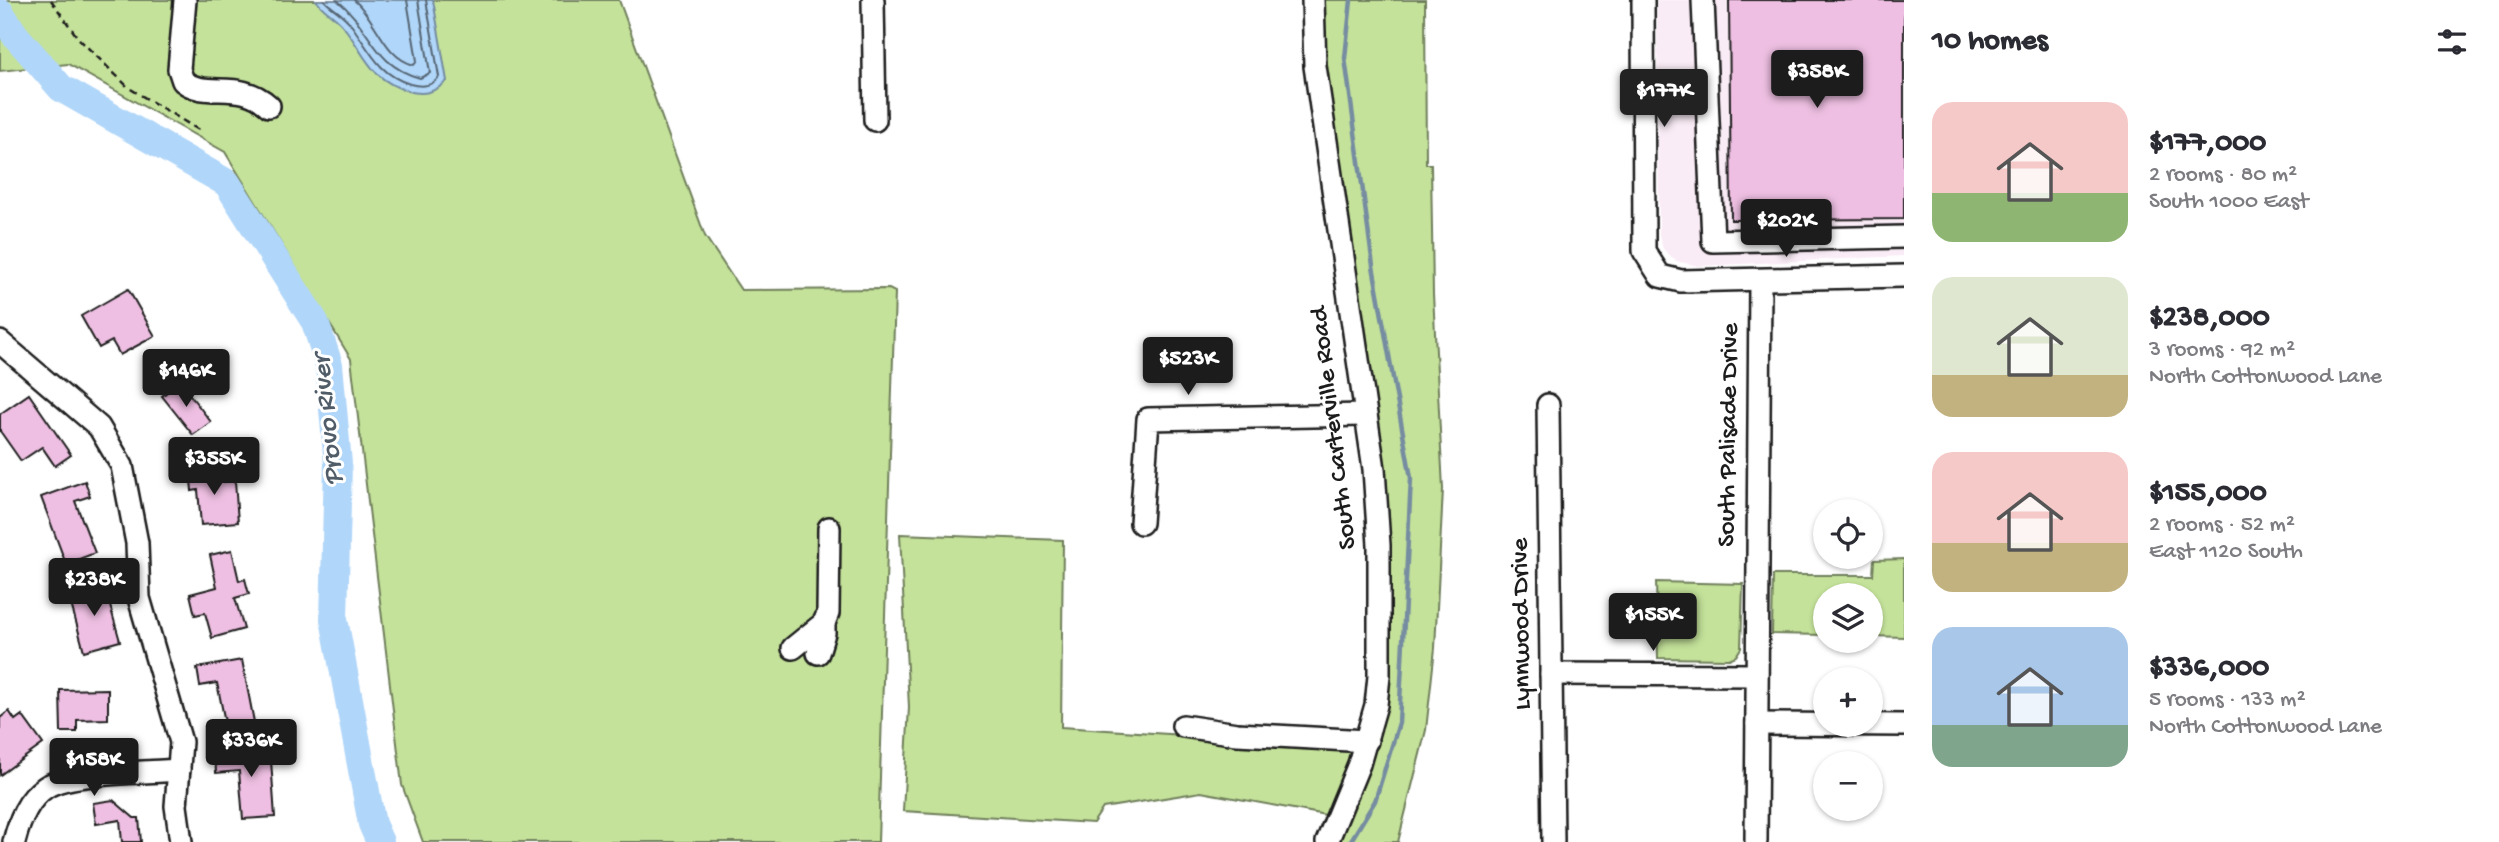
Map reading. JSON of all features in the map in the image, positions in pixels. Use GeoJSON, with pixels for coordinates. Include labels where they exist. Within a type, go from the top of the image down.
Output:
{"type":"FeatureCollection","features":[{"type":"Feature","properties":{"kind":"street"},"geometry":{"type":"LineString","coordinates":[[185,0],[178,69],[183,81],[194,88],[250,93],[269,106]]}},
{"type":"Feature","properties":{"kind":"street"},"geometry":{"type":"LineString","coordinates":[[873,0],[875,120]]}},
{"type":"Feature","properties":{"kind":"street","name":"South Carterville Road"},"geometry":{"type":"LineString","coordinates":[[1313,0],[1315,66],[1374,469],[1379,545],[1379,676],[1376,705],[1367,741],[1327,842]]}},
{"type":"Feature","properties":{"kind":"street"},"geometry":{"type":"LineString","coordinates":[[1643,0],[1644,251],[1660,276],[1681,281],[1904,276]]}},
{"type":"Feature","properties":{"kind":"street"},"geometry":{"type":"LineString","coordinates":[[1703,0],[1713,242],[1904,237]]}},
{"type":"Feature","properties":{"kind":"street","name":"South Palisade Drive"},"geometry":{"type":"LineString","coordinates":[[1756,842],[1755,675],[1760,281]]}},
{"type":"Feature","properties":{"kind":"street"},"geometry":{"type":"LineString","coordinates":[[0,342],[99,427],[122,466],[137,543],[139,598],[181,742],[176,806],[181,842]]}},
{"type":"Feature","properties":{"kind":"street","name":"Lynnwood Drive"},"geometry":{"type":"LineString","coordinates":[[1548,405],[1553,842]]}},
{"type":"Feature","properties":{"kind":"street"},"geometry":{"type":"LineString","coordinates":[[1141,523],[1148,419],[1365,415]]}},
{"type":"Feature","properties":{"kind":"street"},"geometry":{"type":"LineString","coordinates":[[818,653],[828,613],[828,528]]}},
{"type":"Feature","properties":{"kind":"street"},"geometry":{"type":"LineString","coordinates":[[793,648],[824,623]]}},
{"type":"Feature","properties":{"kind":"street"},"geometry":{"type":"LineString","coordinates":[[1551,674],[1755,675]]}},
{"type":"Feature","properties":{"kind":"street"},"geometry":{"type":"LineString","coordinates":[[1757,724],[1904,725]]}},
{"type":"Feature","properties":{"kind":"street"},"geometry":{"type":"LineString","coordinates":[[1183,726],[1237,734],[1367,741]]}},
{"type":"Feature","properties":{"kind":"street"},"geometry":{"type":"LineString","coordinates":[[14,842],[19,822],[27,807],[44,788],[52,784],[85,777],[179,770]]}},
{"type":"Feature","properties":{"kind":"path"},"geometry":{"type":"LineString","coordinates":[[51,0],[78,38],[129,88],[202,132]]}},
{"type":"Feature","properties":{"kind":"shaded area"},"geometry":{"type":"Polygon","coordinates":[[[1657,0],[1904,0],[1904,256],[1698,266],[1676,261],[1663,249],[1659,235],[1657,0]]]}},
{"type":"Feature","properties":{"kind":"green space"},"geometry":{"type":"Polygon","coordinates":[[[0,0],[619,0],[705,236],[741,290],[889,289],[895,292],[878,842],[423,842],[402,785],[351,359],[225,152],[68,64],[0,71],[0,0]]]}},
{"type":"Feature","properties":{"kind":"green space"},"geometry":{"type":"Polygon","coordinates":[[[1319,0],[1425,0],[1426,164],[1431,164],[1433,294],[1443,489],[1435,648],[1426,730],[1398,842],[1333,842],[1388,629],[1330,129],[1319,0]]]}},
{"type":"Feature","properties":{"kind":"green space"},"geometry":{"type":"Polygon","coordinates":[[[900,534],[1063,540],[1061,727],[1355,746],[1326,815],[1201,792],[1103,808],[1093,823],[903,811],[909,707],[900,534]]]}},
{"type":"Feature","properties":{"kind":"green space"},"geometry":{"type":"Polygon","coordinates":[[[1904,559],[1904,637],[1883,636],[1883,583],[1813,583],[1813,635],[1772,634],[1773,575],[1873,575],[1873,569],[1883,569],[1883,560],[1904,559]]]}},
{"type":"Feature","properties":{"kind":"green space"},"geometry":{"type":"Polygon","coordinates":[[[1656,582],[1743,584],[1741,648],[1736,656],[1729,659],[1658,658],[1656,582]]]}},
{"type":"Feature","properties":{"kind":"water"},"geometry":{"type":"Polygon","coordinates":[[[316,0],[433,0],[447,81],[434,90],[419,93],[385,80],[376,73],[343,26],[316,0]]]}},
{"type":"Feature","properties":{"kind":"building"},"geometry":{"type":"Polygon","coordinates":[[[1729,0],[1904,0],[1904,219],[1731,220],[1729,0]]]}},
{"type":"Feature","properties":{"kind":"building"},"geometry":{"type":"Polygon","coordinates":[[[128,289],[155,336],[120,355],[112,341],[99,348],[81,316],[128,289]]]}},
{"type":"Feature","properties":{"kind":"building"},"geometry":{"type":"Polygon","coordinates":[[[180,382],[211,422],[193,435],[162,396],[180,382]]]}},
{"type":"Feature","properties":{"kind":"building"},"geometry":{"type":"Polygon","coordinates":[[[29,394],[71,455],[55,466],[42,447],[21,461],[0,431],[0,414],[29,394]]]}},
{"type":"Feature","properties":{"kind":"building"},"geometry":{"type":"Polygon","coordinates":[[[216,466],[218,482],[235,481],[238,522],[201,525],[198,490],[192,491],[190,468],[216,466]]]}},
{"type":"Feature","properties":{"kind":"building"},"geometry":{"type":"Polygon","coordinates":[[[85,481],[90,496],[75,501],[95,553],[66,564],[41,497],[85,481]]]}},
{"type":"Feature","properties":{"kind":"building"},"geometry":{"type":"Polygon","coordinates":[[[232,550],[239,581],[245,579],[249,594],[235,598],[244,629],[212,638],[205,613],[195,615],[190,594],[217,587],[210,555],[232,550]]]}},
{"type":"Feature","properties":{"kind":"building"},"geometry":{"type":"Polygon","coordinates":[[[99,584],[102,597],[107,595],[120,641],[84,651],[68,593],[99,584]]]}},
{"type":"Feature","properties":{"kind":"building"},"geometry":{"type":"Polygon","coordinates":[[[242,660],[254,722],[226,727],[217,683],[200,686],[197,668],[242,660]]]}},
{"type":"Feature","properties":{"kind":"building"},"geometry":{"type":"Polygon","coordinates":[[[108,689],[108,719],[77,720],[77,732],[61,732],[60,690],[108,689]]]}},
{"type":"Feature","properties":{"kind":"building"},"geometry":{"type":"Polygon","coordinates":[[[9,711],[15,720],[22,715],[43,744],[0,775],[0,718],[9,711]]]}},
{"type":"Feature","properties":{"kind":"building"},"geometry":{"type":"Polygon","coordinates":[[[270,746],[275,817],[243,819],[239,771],[216,773],[215,751],[270,746]]]}},
{"type":"Feature","properties":{"kind":"building"},"geometry":{"type":"Polygon","coordinates":[[[113,800],[134,818],[139,818],[141,842],[122,842],[120,820],[96,824],[93,803],[113,800]]]}},
{"type":"Feature","properties":{"kind":"waterway"},"geometry":{"type":"LineString","coordinates":[[1350,842],[1375,801],[1399,723],[1411,478],[1373,266],[1345,58],[1351,0]]}},
{"type":"Feature","properties":{"kind":"waterway","name":"Provo River"},"geometry":{"type":"LineString","coordinates":[[0,12],[15,35],[61,88],[227,183],[315,322],[329,365],[338,464],[334,619],[372,824],[380,842]]}}]}
